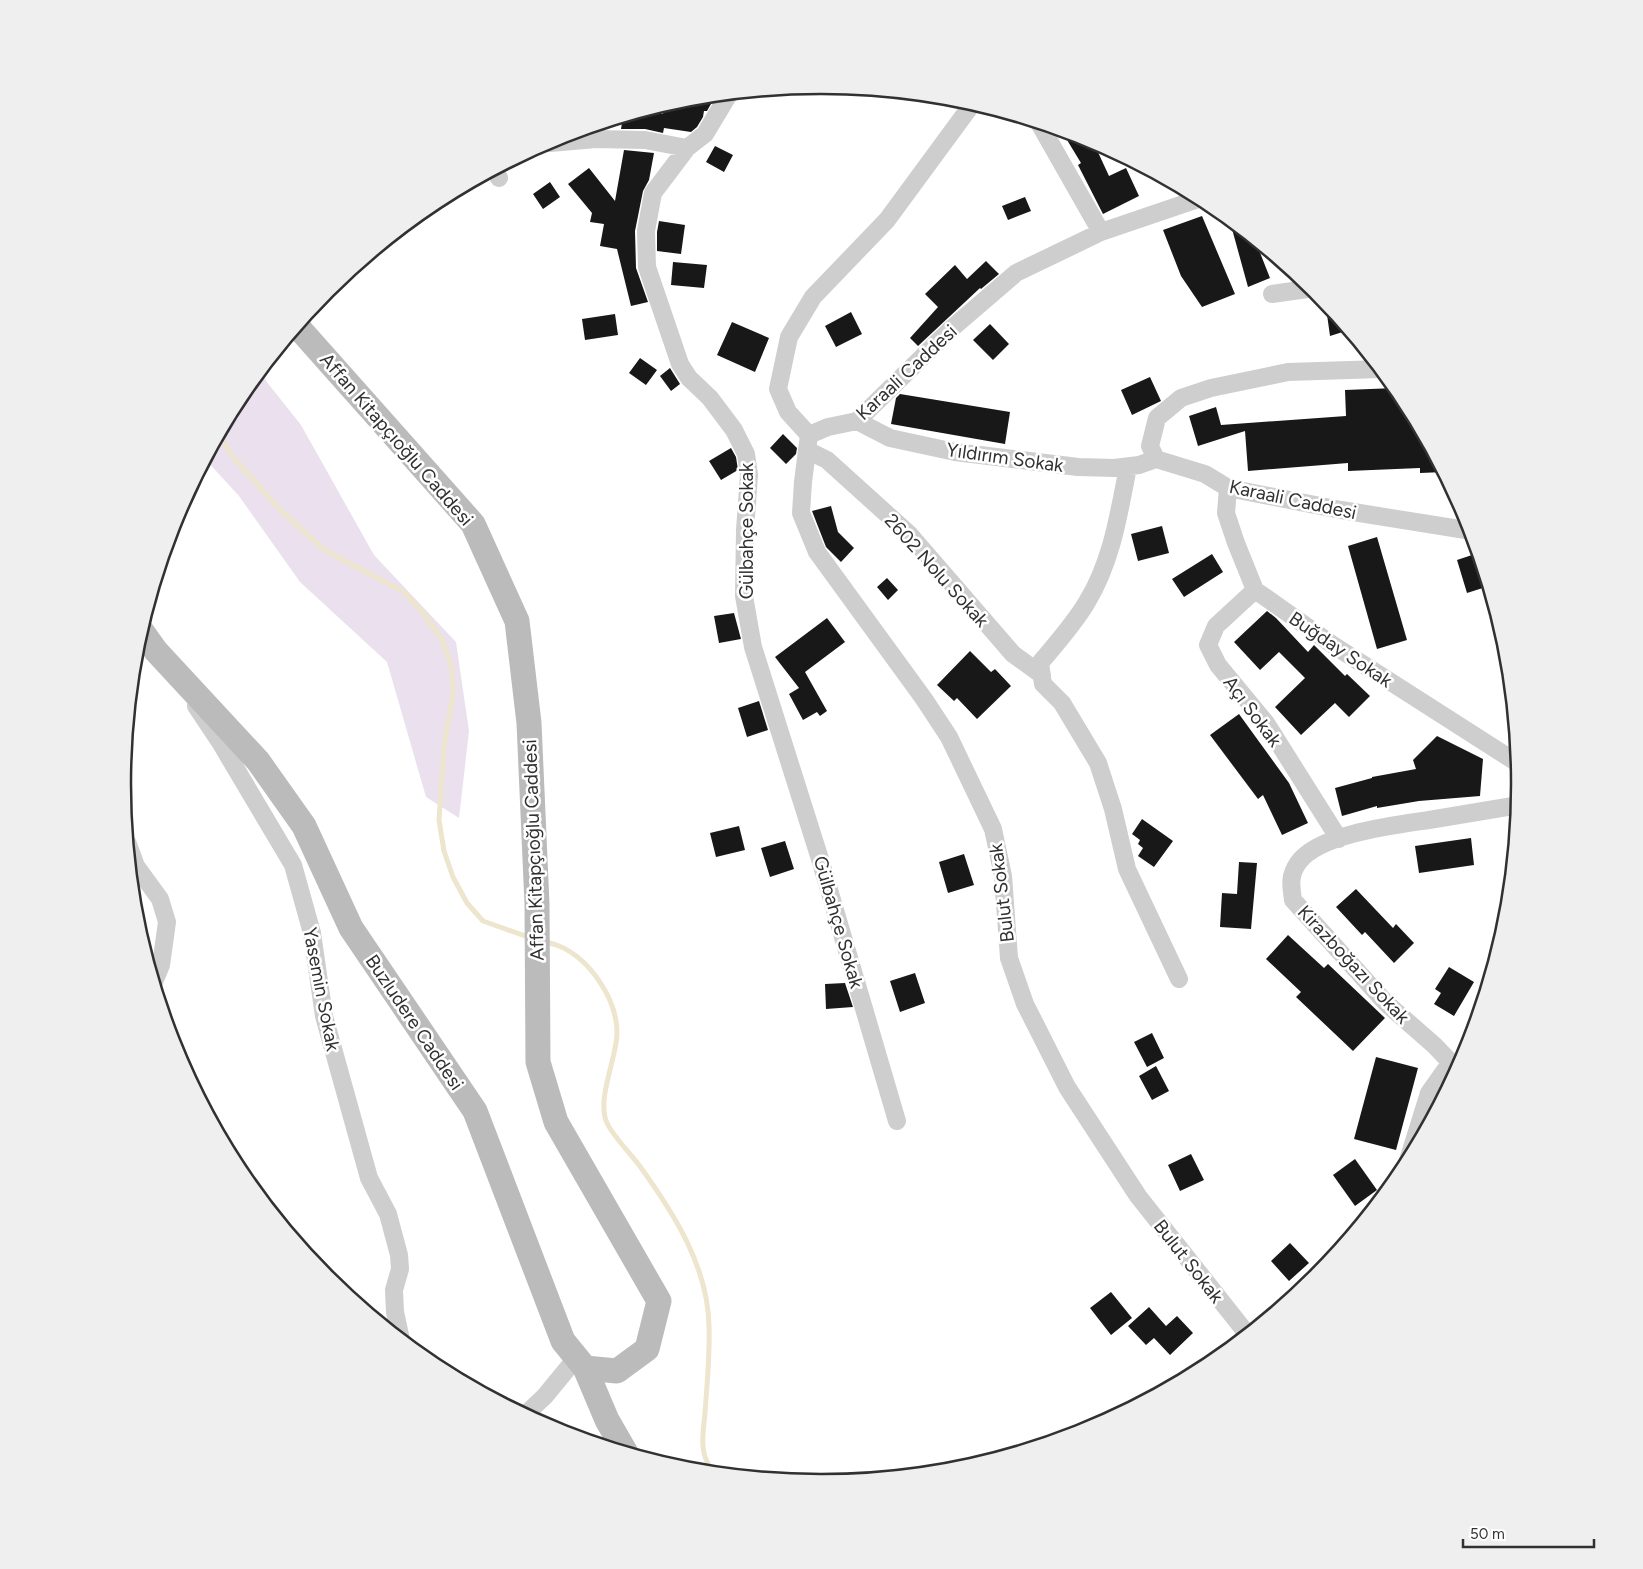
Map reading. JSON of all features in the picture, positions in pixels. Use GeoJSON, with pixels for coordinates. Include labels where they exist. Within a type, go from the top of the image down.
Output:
{"type":"FeatureCollection","features":[{"type":"Feature","properties":{"kind":"street","name":"Gülbahçe Sokak"},"geometry":{"type":"LineString","coordinates":[[724,101],[705,134],[687,148],[653,192],[646,231],[647,267],[680,364],[689,378],[710,398],[734,430],[746,454],[749,475],[745,530],[744,596],[752,647],[820,859],[897,1121]]}},
{"type":"Feature","properties":{"kind":"street"},"geometry":{"type":"LineString","coordinates":[[808,443],[788,412],[778,388],[789,338],[813,297],[887,220],[968,110]]}},
{"type":"Feature","properties":{"kind":"street"},"geometry":{"type":"LineString","coordinates":[[1043,130],[1101,232]]}},
{"type":"Feature","properties":{"kind":"street"},"geometry":{"type":"LineString","coordinates":[[569,141],[596,139],[645,140],[687,148]]}},
{"type":"Feature","properties":{"kind":"street","name":"Karaali Caddesi"},"geometry":{"type":"LineString","coordinates":[[808,443],[828,427],[857,421],[951,329],[1016,273],[1101,232],[1191,201]]}},
{"type":"Feature","properties":{"kind":"street"},"geometry":{"type":"LineString","coordinates":[[1272,294],[1303,290]]}},
{"type":"Feature","properties":{"kind":"street","name":"Affan Kitapçıoğlu Caddesi"},"geometry":{"type":"LineString","coordinates":[[301,330],[473,524],[517,622],[529,723],[537,904],[538,1062],[556,1122],[660,1301],[647,1349],[617,1371],[581,1362]]}},
{"type":"Feature","properties":{"kind":"street"},"geometry":{"type":"LineString","coordinates":[[1156,459],[1150,446],[1157,418],[1181,398],[1211,388],[1288,372],[1374,369]]}},
{"type":"Feature","properties":{"kind":"street","name":"Yıldırım Sokak"},"geometry":{"type":"LineString","coordinates":[[857,421],[890,438],[955,452],[1078,467],[1128,467],[1156,459]]}},
{"type":"Feature","properties":{"kind":"street","name":"2602 Nolu Sokak"},"geometry":{"type":"LineString","coordinates":[[808,443],[909,534],[1013,654],[1042,675]]}},
{"type":"Feature","properties":{"kind":"street","name":"Bulut Sokak"},"geometry":{"type":"LineString","coordinates":[[808,443],[801,513],[817,552],[949,736],[993,829],[1003,876],[1009,958],[1025,1004],[1067,1087],[1138,1196],[1245,1331]]}},
{"type":"Feature","properties":{"kind":"street","name":"Karaali Caddesi"},"geometry":{"type":"LineString","coordinates":[[1156,459],[1205,474],[1228,488],[1341,510],[1464,530]]}},
{"type":"Feature","properties":{"kind":"street"},"geometry":{"type":"LineString","coordinates":[[1128,467],[1115,534],[1099,580],[1086,603],[1040,664],[1043,684],[1062,703],[1098,763],[1113,809],[1127,870],[1179,979]]}},
{"type":"Feature","properties":{"kind":"street"},"geometry":{"type":"LineString","coordinates":[[1228,488],[1226,513],[1255,590]]}},
{"type":"Feature","properties":{"kind":"street","name":"Buğday Sokak"},"geometry":{"type":"LineString","coordinates":[[1255,590],[1340,650],[1511,759]]}},
{"type":"Feature","properties":{"kind":"street","name":"Açı Sokak"},"geometry":{"type":"LineString","coordinates":[[1255,590],[1216,626],[1208,645],[1218,665],[1266,723],[1339,839]]}},
{"type":"Feature","properties":{"kind":"street","name":"Buzludere Caddesi"},"geometry":{"type":"LineString","coordinates":[[147,638],[156,651],[258,761],[304,826],[351,928],[475,1111],[563,1341],[581,1362],[607,1420],[622,1446]]}},
{"type":"Feature","properties":{"kind":"street","name":"Yasemin Sokak"},"geometry":{"type":"LineString","coordinates":[[189,686],[197,709],[220,742],[293,865],[312,933],[324,1016],[369,1178],[388,1214],[399,1255],[400,1269],[394,1290],[395,1312],[399,1331]]}},
{"type":"Feature","properties":{"kind":"street","name":"Kirazboğazı Sokak"},"geometry":{"type":"LineString","coordinates":[[1453,1065],[1386,1003],[1293,900],[1290,881],[1298,863],[1316,847],[1339,839],[1366,830],[1512,806]]}},
{"type":"Feature","properties":{"kind":"street"},"geometry":{"type":"LineString","coordinates":[[136,866],[160,899],[167,922],[162,965],[157,975]]}},
{"type":"Feature","properties":{"kind":"street"},"geometry":{"type":"LineString","coordinates":[[1415,1138],[1429,1093],[1450,1070]]}},
{"type":"Feature","properties":{"kind":"street"},"geometry":{"type":"LineString","coordinates":[[530,1410],[581,1362]]}},
{"type":"Feature","properties":{"kind":"shaded area"},"geometry":{"type":"Polygon","coordinates":[[[263,378],[301,425],[374,555],[456,642],[469,731],[459,818],[426,797],[387,662],[300,582],[239,496],[210,464],[223,439],[263,378]]]}},
{"type":"Feature","properties":{"kind":"building"},"geometry":{"type":"Polygon","coordinates":[[[711,103],[707,111],[704,111],[697,127],[691,132],[664,128],[663,133],[645,129],[621,129],[622,123],[687,107],[711,103]]]}},
{"type":"Feature","properties":{"kind":"building"},"geometry":{"type":"Polygon","coordinates":[[[1066,138],[1098,151],[1109,176],[1126,168],[1139,196],[1103,214],[1078,165],[1081,163],[1066,138]]]}},
{"type":"Feature","properties":{"kind":"building"},"geometry":{"type":"Polygon","coordinates":[[[715,146],[733,155],[724,172],[706,162],[715,146]]]}},
{"type":"Feature","properties":{"kind":"building"},"geometry":{"type":"Polygon","coordinates":[[[624,150],[654,153],[649,180],[643,191],[635,231],[636,268],[648,302],[631,306],[617,249],[600,246],[604,224],[590,222],[592,213],[568,184],[589,168],[615,201],[624,150]]]}},
{"type":"Feature","properties":{"kind":"building"},"geometry":{"type":"Polygon","coordinates":[[[550,182],[560,197],[543,209],[533,194],[550,182]]]}},
{"type":"Feature","properties":{"kind":"building"},"geometry":{"type":"Polygon","coordinates":[[[1025,197],[1031,211],[1008,220],[1002,206],[1025,197]]]}},
{"type":"Feature","properties":{"kind":"building"},"geometry":{"type":"Polygon","coordinates":[[[1202,216],[1235,294],[1202,307],[1181,276],[1163,230],[1202,216]]]}},
{"type":"Feature","properties":{"kind":"building"},"geometry":{"type":"Polygon","coordinates":[[[659,221],[685,225],[681,254],[657,251],[659,221]]]}},
{"type":"Feature","properties":{"kind":"building"},"geometry":{"type":"Polygon","coordinates":[[[1232,229],[1259,250],[1270,278],[1248,287],[1232,229]]]}},
{"type":"Feature","properties":{"kind":"building"},"geometry":{"type":"Polygon","coordinates":[[[986,261],[999,274],[980,288],[918,346],[910,338],[938,307],[925,294],[955,265],[967,279],[986,261]]]}},
{"type":"Feature","properties":{"kind":"building"},"geometry":{"type":"Polygon","coordinates":[[[673,262],[707,265],[704,288],[671,285],[673,262]]]}},
{"type":"Feature","properties":{"kind":"building"},"geometry":{"type":"Polygon","coordinates":[[[851,312],[862,334],[836,347],[825,326],[851,312]]]}},
{"type":"Feature","properties":{"kind":"building"},"geometry":{"type":"Polygon","coordinates":[[[615,314],[618,335],[585,340],[582,319],[615,314]]]}},
{"type":"Feature","properties":{"kind":"building"},"geometry":{"type":"Polygon","coordinates":[[[1327,314],[1343,332],[1330,336],[1327,314]]]}},
{"type":"Feature","properties":{"kind":"building"},"geometry":{"type":"Polygon","coordinates":[[[732,322],[769,338],[755,372],[717,355],[732,322]]]}},
{"type":"Feature","properties":{"kind":"building"},"geometry":{"type":"Polygon","coordinates":[[[990,324],[1009,344],[993,360],[973,340],[990,324]]]}},
{"type":"Feature","properties":{"kind":"building"},"geometry":{"type":"Polygon","coordinates":[[[640,358],[657,370],[646,385],[629,373],[640,358]]]}},
{"type":"Feature","properties":{"kind":"building"},"geometry":{"type":"Polygon","coordinates":[[[670,368],[680,384],[671,391],[660,376],[670,368]]]}},
{"type":"Feature","properties":{"kind":"building"},"geometry":{"type":"Polygon","coordinates":[[[1150,377],[1161,401],[1132,415],[1121,390],[1150,377]]]}},
{"type":"Feature","properties":{"kind":"building"},"geometry":{"type":"Polygon","coordinates":[[[1387,388],[1420,439],[1437,472],[1420,473],[1420,468],[1348,471],[1348,463],[1248,471],[1245,431],[1198,446],[1189,416],[1216,407],[1221,425],[1346,416],[1345,390],[1387,388]]]}},
{"type":"Feature","properties":{"kind":"building"},"geometry":{"type":"Polygon","coordinates":[[[900,394],[1010,412],[1005,444],[891,424],[896,398],[900,394]]]}},
{"type":"Feature","properties":{"kind":"building"},"geometry":{"type":"Polygon","coordinates":[[[783,434],[797,448],[796,454],[786,464],[770,448],[783,434]]]}},
{"type":"Feature","properties":{"kind":"building"},"geometry":{"type":"Polygon","coordinates":[[[731,448],[736,457],[738,470],[721,480],[709,461],[731,448]]]}},
{"type":"Feature","properties":{"kind":"building"},"geometry":{"type":"Polygon","coordinates":[[[831,506],[838,532],[854,548],[841,562],[826,547],[812,511],[831,506]]]}},
{"type":"Feature","properties":{"kind":"building"},"geometry":{"type":"Polygon","coordinates":[[[1162,526],[1169,553],[1138,561],[1131,534],[1162,526]]]}},
{"type":"Feature","properties":{"kind":"building"},"geometry":{"type":"Polygon","coordinates":[[[1377,537],[1407,640],[1377,649],[1348,546],[1377,537]]]}},
{"type":"Feature","properties":{"kind":"building"},"geometry":{"type":"Polygon","coordinates":[[[1212,554],[1223,572],[1184,597],[1172,579],[1212,554]]]}},
{"type":"Feature","properties":{"kind":"building"},"geometry":{"type":"Polygon","coordinates":[[[1473,555],[1484,588],[1467,593],[1457,560],[1473,555]]]}},
{"type":"Feature","properties":{"kind":"building"},"geometry":{"type":"Polygon","coordinates":[[[887,578],[898,590],[888,600],[877,587],[887,578]]]}},
{"type":"Feature","properties":{"kind":"building"},"geometry":{"type":"Polygon","coordinates":[[[1267,611],[1308,652],[1314,645],[1345,676],[1347,674],[1370,696],[1349,717],[1335,703],[1301,735],[1275,707],[1305,678],[1279,652],[1260,670],[1234,642],[1267,611]]]}},
{"type":"Feature","properties":{"kind":"building"},"geometry":{"type":"Polygon","coordinates":[[[734,613],[741,639],[719,643],[714,616],[734,613]]]}},
{"type":"Feature","properties":{"kind":"building"},"geometry":{"type":"Polygon","coordinates":[[[827,618],[845,642],[805,672],[827,711],[820,716],[817,712],[803,720],[789,694],[799,688],[775,657],[827,618]]]}},
{"type":"Feature","properties":{"kind":"building"},"geometry":{"type":"Polygon","coordinates":[[[970,651],[991,672],[995,669],[1011,686],[977,719],[957,698],[954,701],[937,685],[970,651]]]}},
{"type":"Feature","properties":{"kind":"building"},"geometry":{"type":"Polygon","coordinates":[[[759,701],[768,730],[747,737],[738,708],[759,701]]]}},
{"type":"Feature","properties":{"kind":"building"},"geometry":{"type":"Polygon","coordinates":[[[1239,714],[1289,783],[1308,823],[1282,835],[1263,795],[1258,799],[1210,735],[1239,714]]]}},
{"type":"Feature","properties":{"kind":"building"},"geometry":{"type":"Polygon","coordinates":[[[1437,736],[1483,759],[1480,796],[1419,801],[1377,808],[1377,806],[1342,816],[1335,788],[1372,777],[1416,769],[1413,760],[1437,736]]]}},
{"type":"Feature","properties":{"kind":"building"},"geometry":{"type":"Polygon","coordinates":[[[1142,819],[1173,841],[1154,867],[1138,856],[1143,848],[1138,844],[1140,840],[1132,834],[1142,819]]]}},
{"type":"Feature","properties":{"kind":"building"},"geometry":{"type":"Polygon","coordinates":[[[739,826],[745,850],[716,857],[710,833],[739,826]]]}},
{"type":"Feature","properties":{"kind":"building"},"geometry":{"type":"Polygon","coordinates":[[[1471,838],[1474,865],[1419,873],[1415,846],[1471,838]]]}},
{"type":"Feature","properties":{"kind":"building"},"geometry":{"type":"Polygon","coordinates":[[[785,841],[794,869],[770,877],[761,848],[785,841]]]}},
{"type":"Feature","properties":{"kind":"building"},"geometry":{"type":"Polygon","coordinates":[[[964,854],[974,885],[948,893],[939,862],[964,854]]]}},
{"type":"Feature","properties":{"kind":"building"},"geometry":{"type":"Polygon","coordinates":[[[1239,862],[1257,863],[1251,929],[1220,927],[1222,893],[1237,894],[1239,862]]]}},
{"type":"Feature","properties":{"kind":"building"},"geometry":{"type":"Polygon","coordinates":[[[1356,889],[1393,928],[1396,924],[1414,943],[1394,963],[1365,932],[1362,935],[1336,907],[1356,889]]]}},
{"type":"Feature","properties":{"kind":"building"},"geometry":{"type":"Polygon","coordinates":[[[1288,935],[1324,968],[1328,964],[1385,1018],[1353,1051],[1296,997],[1301,992],[1266,959],[1288,935]]]}},
{"type":"Feature","properties":{"kind":"building"},"geometry":{"type":"Polygon","coordinates":[[[1449,967],[1474,982],[1454,1016],[1434,1004],[1441,993],[1435,989],[1449,967]]]}},
{"type":"Feature","properties":{"kind":"building"},"geometry":{"type":"Polygon","coordinates":[[[915,973],[925,1003],[900,1012],[890,981],[915,973]]]}},
{"type":"Feature","properties":{"kind":"building"},"geometry":{"type":"Polygon","coordinates":[[[845,983],[853,1007],[826,1009],[825,984],[845,983]]]}},
{"type":"Feature","properties":{"kind":"building"},"geometry":{"type":"Polygon","coordinates":[[[1152,1033],[1164,1058],[1147,1067],[1134,1042],[1152,1033]]]}},
{"type":"Feature","properties":{"kind":"building"},"geometry":{"type":"Polygon","coordinates":[[[1376,1057],[1418,1068],[1396,1150],[1354,1139],[1376,1057]]]}},
{"type":"Feature","properties":{"kind":"building"},"geometry":{"type":"Polygon","coordinates":[[[1156,1066],[1169,1091],[1152,1100],[1139,1076],[1156,1066]]]}},
{"type":"Feature","properties":{"kind":"building"},"geometry":{"type":"Polygon","coordinates":[[[1191,1154],[1204,1180],[1180,1191],[1168,1165],[1191,1154]]]}},
{"type":"Feature","properties":{"kind":"building"},"geometry":{"type":"Polygon","coordinates":[[[1355,1159],[1377,1190],[1355,1206],[1333,1175],[1355,1159]]]}},
{"type":"Feature","properties":{"kind":"building"},"geometry":{"type":"Polygon","coordinates":[[[1290,1243],[1309,1263],[1289,1281],[1271,1261],[1290,1243]]]}},
{"type":"Feature","properties":{"kind":"building"},"geometry":{"type":"Polygon","coordinates":[[[1111,1292],[1132,1318],[1111,1335],[1090,1308],[1111,1292]]]}},
{"type":"Feature","properties":{"kind":"building"},"geometry":{"type":"Polygon","coordinates":[[[1149,1307],[1166,1326],[1177,1316],[1193,1333],[1170,1355],[1154,1338],[1146,1345],[1128,1326],[1149,1307]]]}},
{"type":"Feature","properties":{"kind":"waterway"},"geometry":{"type":"LineString","coordinates":[[222,440],[233,457],[281,511],[326,551],[404,592],[424,614],[442,640],[452,668],[453,694],[444,746],[439,820],[444,851],[453,877],[467,903],[483,921],[531,938]]}},
{"type":"Feature","properties":{"kind":"waterway"},"geometry":{"type":"LineString","coordinates":[[544,941],[559,946],[581,960],[591,970],[607,994],[616,1020],[617,1033],[605,1091],[604,1114],[613,1133],[652,1183],[676,1221],[695,1261],[702,1282],[709,1326],[703,1434],[704,1454],[709,1465]]}}]}
